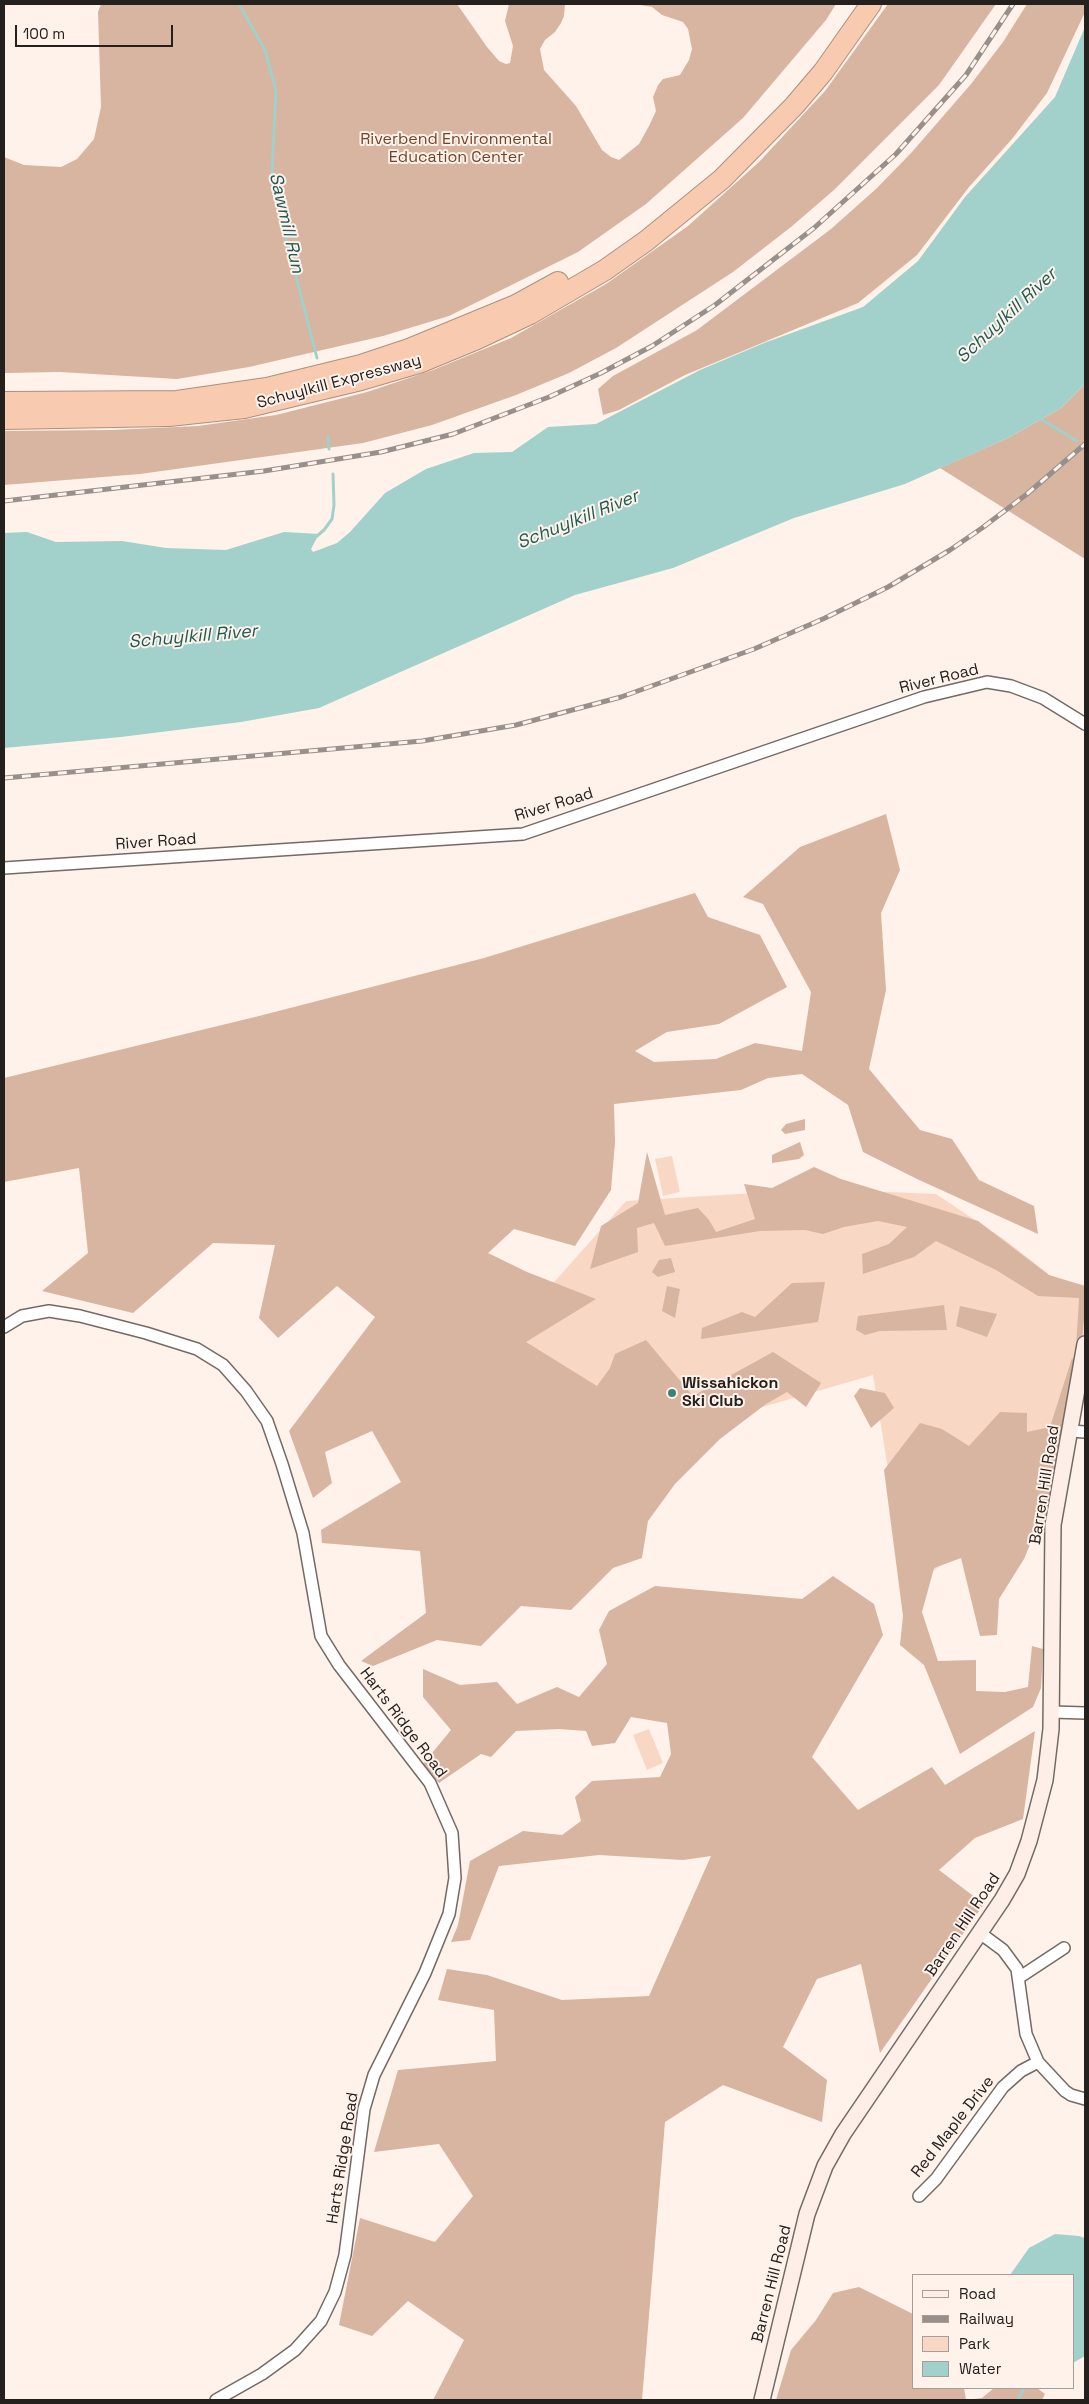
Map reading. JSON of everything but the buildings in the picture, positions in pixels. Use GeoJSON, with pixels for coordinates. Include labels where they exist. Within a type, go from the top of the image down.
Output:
{"type":"FeatureCollection","features":[{"type":"Feature","properties":{"kind":"highway","name":"Schuylkill Expressway"},"geometry":{"type":"LineString","coordinates":[[4,402],[177,401],[242,393],[409,350],[516,305],[580,270],[627,239],[702,180],[738,146],[791,90],[858,4]]}},
{"type":"Feature","properties":{"kind":"highway","name":"Schuylkill Expressway"},"geometry":{"type":"LineString","coordinates":[[4,419],[169,416],[244,408],[361,380],[419,363],[530,314],[591,278],[646,241],[722,179],[794,106],[828,65],[871,4]]}},
{"type":"Feature","properties":{"kind":"street","name":"River Road"},"geometry":{"type":"LineString","coordinates":[[4,868],[523,834],[924,697],[987,682],[1011,686],[1043,698],[1085,724]]}},
{"type":"Feature","properties":{"kind":"street","name":"Harts Ridge Road"},"geometry":{"type":"LineString","coordinates":[[4,1327],[22,1316],[50,1311],[80,1316],[146,1333],[197,1349],[223,1365],[246,1391],[267,1421],[303,1533],[321,1636],[339,1665],[430,1783],[452,1832],[455,1878],[449,1914],[425,1974],[374,2076],[364,2110],[345,2255],[335,2292],[321,2321],[295,2350],[262,2374],[216,2400]]}},
{"type":"Feature","properties":{"kind":"street","name":"Barren Hill Road"},"geometry":{"type":"LineString","coordinates":[[762,2400],[808,2214],[825,2166],[843,2134],[1012,1883],[1030,1841],[1045,1780],[1052,1712],[1052,1537],[1078,1432],[1085,1344]]}},
{"type":"Feature","properties":{"kind":"street"},"geometry":{"type":"LineString","coordinates":[[1052,1712],[1085,1713]]}},
{"type":"Feature","properties":{"kind":"street"},"geometry":{"type":"LineString","coordinates":[[980,1933],[1009,1955],[1020,1977],[1026,2034],[1038,2062],[1071,2095],[1085,2099]]}},
{"type":"Feature","properties":{"kind":"street"},"geometry":{"type":"LineString","coordinates":[[1020,1977],[1064,1948]]}},
{"type":"Feature","properties":{"kind":"street","name":"Red Maple Drive"},"geometry":{"type":"LineString","coordinates":[[919,2196],[936,2179],[1003,2087],[1021,2071],[1038,2062]]}},
{"type":"Feature","properties":{"kind":"green space","name":"Riverbend Environmental Education Center"},"geometry":{"type":"Polygon","coordinates":[[[101,4],[457,4],[487,47],[499,61],[506,64],[510,63],[513,46],[505,21],[509,4],[565,4],[561,23],[555,32],[545,40],[540,49],[544,70],[576,106],[602,150],[619,160],[639,144],[649,126],[656,111],[653,97],[658,85],[663,79],[680,75],[689,60],[692,49],[688,29],[683,22],[662,15],[652,7],[634,4],[836,4],[826,20],[743,118],[646,204],[578,252],[449,316],[383,336],[249,367],[177,379],[60,372],[4,373],[4,157],[24,165],[61,167],[77,159],[94,139],[101,107],[98,12],[101,4]]]}},
{"type":"Feature","properties":{"kind":"green space"},"geometry":{"type":"Polygon","coordinates":[[[888,4],[996,4],[939,85],[834,190],[791,227],[733,272],[616,348],[569,373],[516,395],[432,425],[363,443],[140,474],[4,485],[4,431],[112,430],[198,426],[276,415],[367,392],[433,370],[511,338],[606,284],[688,226],[759,162],[825,91],[888,4]]]}},
{"type":"Feature","properties":{"kind":"green space"},"geometry":{"type":"Polygon","coordinates":[[[1027,4],[1085,4],[1085,12],[1047,93],[1012,139],[969,187],[917,255],[858,303],[685,375],[619,410],[603,415],[598,389],[613,376],[697,330],[831,229],[877,188],[912,152],[971,84],[1003,42],[1027,4]]]}},
{"type":"Feature","properties":{"kind":"green space"},"geometry":{"type":"Polygon","coordinates":[[[1085,384],[1085,559],[940,468],[1008,438],[1061,408],[1085,384]]]}},
{"type":"Feature","properties":{"kind":"green space"},"geometry":{"type":"Polygon","coordinates":[[[886,814],[900,870],[881,913],[886,990],[869,1069],[920,1130],[952,1139],[979,1180],[1034,1206],[1038,1234],[917,1179],[863,1152],[848,1105],[802,1074],[768,1078],[741,1090],[614,1104],[615,1142],[611,1190],[575,1246],[514,1229],[488,1253],[527,1272],[596,1299],[526,1342],[597,1386],[610,1368],[615,1354],[646,1340],[693,1396],[773,1352],[821,1383],[806,1407],[787,1392],[766,1404],[720,1439],[675,1484],[648,1521],[642,1558],[613,1568],[571,1610],[521,1606],[481,1646],[437,1640],[373,1666],[361,1661],[426,1613],[420,1551],[322,1543],[321,1530],[401,1482],[372,1431],[325,1452],[332,1483],[313,1498],[289,1431],[375,1317],[337,1286],[278,1338],[259,1318],[275,1245],[213,1243],[133,1313],[42,1291],[88,1253],[79,1168],[4,1182],[4,1078],[259,1016],[484,958],[695,893],[708,917],[760,935],[787,987],[719,1024],[667,1032],[635,1051],[654,1062],[716,1059],[755,1043],[802,1051],[811,992],[763,904],[743,897],[800,847],[886,814]]]}},
{"type":"Feature","properties":{"kind":"green space"},"geometry":{"type":"Polygon","coordinates":[[[805,1119],[805,1130],[785,1134],[781,1130],[786,1124],[805,1119]]]}},
{"type":"Feature","properties":{"kind":"green space"},"geometry":{"type":"Polygon","coordinates":[[[800,1142],[804,1155],[799,1159],[772,1163],[772,1155],[800,1142]]]}},
{"type":"Feature","properties":{"kind":"green space"},"geometry":{"type":"Polygon","coordinates":[[[647,1152],[665,1215],[698,1208],[709,1220],[716,1232],[755,1219],[744,1184],[772,1188],[814,1167],[841,1179],[978,1221],[1049,1275],[1085,1286],[1085,1311],[1081,1348],[1076,1348],[1079,1298],[1038,1296],[996,1270],[936,1241],[914,1257],[863,1274],[862,1254],[889,1244],[907,1227],[878,1221],[844,1227],[823,1234],[805,1230],[760,1231],[665,1246],[654,1223],[637,1228],[638,1252],[590,1269],[601,1226],[638,1203],[647,1152]]]}},
{"type":"Feature","properties":{"kind":"green space"},"geometry":{"type":"Polygon","coordinates":[[[672,1156],[680,1192],[663,1196],[655,1159],[672,1156]]]}},
{"type":"Feature","properties":{"kind":"green space","name":"Wissahickon Ski Club"},"geometry":{"type":"Polygon","coordinates":[[[818,1189],[936,1194],[1005,1240],[1056,1280],[1085,1285],[1085,1344],[1045,1526],[1000,1523],[907,1590],[873,1375],[652,1439],[546,1450],[509,1339],[541,1297],[626,1201],[818,1189]]]}},
{"type":"Feature","properties":{"kind":"green space"},"geometry":{"type":"Polygon","coordinates":[[[671,1258],[675,1272],[658,1277],[652,1272],[659,1260],[671,1258]]]}},
{"type":"Feature","properties":{"kind":"green space"},"geometry":{"type":"Polygon","coordinates":[[[825,1282],[818,1322],[701,1339],[702,1328],[742,1312],[755,1317],[792,1283],[825,1282]]]}},
{"type":"Feature","properties":{"kind":"green space"},"geometry":{"type":"Polygon","coordinates":[[[667,1286],[680,1289],[675,1318],[662,1311],[667,1286]]]}},
{"type":"Feature","properties":{"kind":"green space"},"geometry":{"type":"Polygon","coordinates":[[[944,1305],[947,1330],[880,1331],[865,1335],[856,1330],[858,1316],[944,1305]]]}},
{"type":"Feature","properties":{"kind":"green space"},"geometry":{"type":"Polygon","coordinates":[[[960,1306],[997,1314],[987,1337],[956,1326],[960,1306]]]}},
{"type":"Feature","properties":{"kind":"green space"},"geometry":{"type":"Polygon","coordinates":[[[1072,1358],[1076,1362],[1056,1482],[1024,1559],[999,1599],[997,1635],[980,1636],[961,1558],[934,1568],[922,1612],[938,1661],[976,1660],[976,1691],[1005,1692],[1028,1687],[1032,1646],[1043,1649],[1041,1688],[1033,1707],[960,1754],[924,1665],[900,1645],[903,1616],[884,1470],[920,1423],[942,1429],[969,1446],[1000,1412],[1027,1413],[1027,1432],[1050,1427],[1072,1358]]]}},
{"type":"Feature","properties":{"kind":"green space"},"geometry":{"type":"Polygon","coordinates":[[[860,1388],[885,1393],[894,1408],[871,1428],[854,1396],[860,1388]]]}},
{"type":"Feature","properties":{"kind":"green space"},"geometry":{"type":"Polygon","coordinates":[[[833,1576],[874,1604],[883,1635],[812,1757],[858,1810],[932,1767],[945,1785],[1035,1731],[1023,1819],[975,1838],[939,1870],[984,1904],[880,2053],[861,1964],[817,1979],[783,2047],[827,2080],[822,2122],[723,2085],[665,2122],[642,2400],[433,2400],[464,2340],[408,2301],[372,2336],[339,2325],[360,2218],[435,2242],[473,2196],[439,2144],[374,2152],[398,2070],[496,2061],[494,2010],[438,2000],[447,1969],[487,1975],[562,2000],[649,1996],[711,1856],[683,1860],[599,1855],[499,1866],[470,1940],[451,1942],[458,1925],[470,1861],[523,1831],[562,1835],[581,1821],[575,1797],[592,1781],[660,1777],[671,1754],[667,1723],[631,1717],[615,1743],[592,1746],[586,1731],[559,1729],[516,1731],[491,1757],[481,1754],[439,1783],[423,1764],[451,1730],[423,1697],[423,1669],[460,1685],[497,1682],[517,1704],[557,1687],[579,1697],[607,1664],[599,1630],[609,1611],[655,1586],[802,1599],[833,1576]]]}},
{"type":"Feature","properties":{"kind":"green space"},"geometry":{"type":"Polygon","coordinates":[[[649,1729],[663,1763],[647,1770],[633,1735],[649,1729]]]}},
{"type":"Feature","properties":{"kind":"green space"},"geometry":{"type":"Polygon","coordinates":[[[859,2287],[912,2314],[912,2389],[964,2389],[966,2400],[776,2400],[791,2350],[816,2320],[833,2293],[859,2287]]]}},
{"type":"Feature","properties":{"kind":"green space"},"geometry":{"type":"Polygon","coordinates":[[[993,2389],[1038,2389],[1045,2394],[1042,2400],[966,2400],[982,2398],[993,2389]]]}},
{"type":"Feature","properties":{"kind":"water","name":"Schuylkill River"},"geometry":{"type":"Polygon","coordinates":[[[1085,27],[1085,384],[1061,408],[1008,438],[905,484],[794,518],[673,568],[575,595],[319,708],[241,722],[121,737],[4,748],[4,533],[27,532],[56,542],[122,541],[166,548],[226,550],[284,532],[319,534],[311,549],[313,552],[337,543],[350,532],[385,493],[426,469],[474,453],[512,452],[548,427],[596,424],[700,370],[764,343],[863,307],[918,261],[965,197],[1055,97],[1085,27]]]}},
{"type":"Feature","properties":{"kind":"water"},"geometry":{"type":"Polygon","coordinates":[[[1055,2234],[1085,2238],[1085,2356],[1074,2362],[1074,2274],[1011,2274],[1029,2248],[1055,2234]]]}},
{"type":"Feature","properties":{"kind":"waterway","name":"Sawmill Run"},"geometry":{"type":"LineString","coordinates":[[239,4],[265,50],[276,91],[272,171],[288,245],[317,358]]}},
{"type":"Feature","properties":{"kind":"waterway"},"geometry":{"type":"LineString","coordinates":[[1039,418],[1077,441]]}},
{"type":"Feature","properties":{"kind":"waterway","name":"Sawmill Run"},"geometry":{"type":"LineString","coordinates":[[328,437],[329,449]]}},
{"type":"Feature","properties":{"kind":"waterway","name":"Sawmill Run"},"geometry":{"type":"LineString","coordinates":[[317,536],[332,519],[334,505],[333,474]]}},
{"type":"Feature","properties":{"kind":"waterway"},"geometry":{"type":"LineString","coordinates":[[1018,2400],[1024,2389]]}},
{"type":"Feature","properties":{"kind":"railway"},"geometry":{"type":"LineString","coordinates":[[4,501],[264,471],[381,452],[453,434],[549,397],[601,373],[652,346],[715,305],[814,228],[896,154],[966,75],[1013,4]]}},
{"type":"Feature","properties":{"kind":"railway"},"geometry":{"type":"LineString","coordinates":[[4,778],[422,741],[516,725],[621,697],[754,649],[825,618],[888,587],[950,550],[982,528],[1027,494],[1085,444]]}},
{"type":"Feature","properties":{"kind":"place","name":"Wissahickon Ski Club"},"geometry":{"type":"Point","coordinates":[672,1393]}}]}
